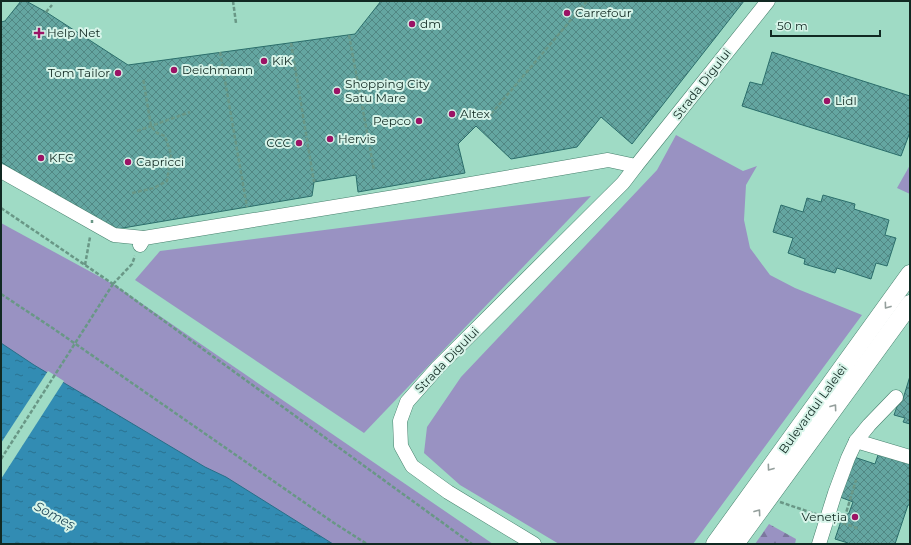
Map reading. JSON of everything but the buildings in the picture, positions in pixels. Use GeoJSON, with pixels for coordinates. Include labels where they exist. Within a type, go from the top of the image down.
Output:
{"type":"FeatureCollection","features":[{"type":"Feature","properties":{"kind":"main road","name":"Bulevardul Lalelei"},"geometry":{"type":"LineString","coordinates":[[715,544],[910,274]]}},
{"type":"Feature","properties":{"kind":"main road","name":"Bulevardul Lalelei"},"geometry":{"type":"LineString","coordinates":[[735,544],[910,304]]}},
{"type":"Feature","properties":{"kind":"street","name":"Strada Digului"},"geometry":{"type":"LineString","coordinates":[[534,544],[448,492],[412,466],[401,446],[400,421],[407,402],[438,367],[623,183],[768,1]]}},
{"type":"Feature","properties":{"kind":"street"},"geometry":{"type":"LineString","coordinates":[[1,171],[114,235],[142,242],[608,160],[636,166]]}},
{"type":"Feature","properties":{"kind":"street"},"geometry":{"type":"LineString","coordinates":[[819,544],[835,493],[856,441],[896,397]]}},
{"type":"Feature","properties":{"kind":"street"},"geometry":{"type":"LineString","coordinates":[[856,441],[910,457]]}},
{"type":"Feature","properties":{"kind":"path"},"geometry":{"type":"LineString","coordinates":[[233,1],[236,23]]}},
{"type":"Feature","properties":{"kind":"path"},"geometry":{"type":"LineString","coordinates":[[491,114],[587,1]]}},
{"type":"Feature","properties":{"kind":"path"},"geometry":{"type":"LineString","coordinates":[[46,12],[52,5]]}},
{"type":"Feature","properties":{"kind":"path"},"geometry":{"type":"LineString","coordinates":[[349,35],[374,170]]}},
{"type":"Feature","properties":{"kind":"path"},"geometry":{"type":"LineString","coordinates":[[291,43],[314,182]]}},
{"type":"Feature","properties":{"kind":"path"},"geometry":{"type":"LineString","coordinates":[[220,52],[248,207]]}},
{"type":"Feature","properties":{"kind":"path"},"geometry":{"type":"LineString","coordinates":[[132,194],[154,188],[167,181],[171,154],[165,136],[157,133],[151,126],[143,78]]}},
{"type":"Feature","properties":{"kind":"path"},"geometry":{"type":"LineString","coordinates":[[137,130],[190,112]]}},
{"type":"Feature","properties":{"kind":"path"},"geometry":{"type":"LineString","coordinates":[[1,208],[113,284],[472,544]]}},
{"type":"Feature","properties":{"kind":"path"},"geometry":{"type":"LineString","coordinates":[[85,265],[90,238]]}},
{"type":"Feature","properties":{"kind":"path"},"geometry":{"type":"LineString","coordinates":[[1,459],[113,284],[132,264]]}},
{"type":"Feature","properties":{"kind":"path"},"geometry":{"type":"LineString","coordinates":[[1,294],[80,347],[334,524],[367,544]]}},
{"type":"Feature","properties":{"kind":"path"},"geometry":{"type":"LineString","coordinates":[[843,523],[856,480]]}},
{"type":"Feature","properties":{"kind":"path"},"geometry":{"type":"LineString","coordinates":[[780,502],[860,529]]}},
{"type":"Feature","properties":{"kind":"green space"},"geometry":{"type":"Polygon","coordinates":[[[676,135],[743,171],[757,166],[746,185],[744,220],[750,248],[770,275],[795,288],[862,315],[693,544],[559,544],[460,485],[424,453],[427,427],[461,377],[657,170],[676,135]]]}},
{"type":"Feature","properties":{"kind":"green space"},"geometry":{"type":"Polygon","coordinates":[[[910,165],[910,194],[897,188],[910,165]]]}},
{"type":"Feature","properties":{"kind":"green space"},"geometry":{"type":"Polygon","coordinates":[[[591,196],[364,433],[135,280],[160,251],[591,196]]]}},
{"type":"Feature","properties":{"kind":"green space"},"geometry":{"type":"Polygon","coordinates":[[[1,223],[113,284],[493,544],[1,544],[1,223]]]}},
{"type":"Feature","properties":{"kind":"green space"},"geometry":{"type":"Polygon","coordinates":[[[769,524],[796,539],[795,544],[755,544],[769,524]]]}},
{"type":"Feature","properties":{"kind":"water","name":"Someș"},"geometry":{"type":"Polygon","coordinates":[[[1,343],[34,365],[205,467],[226,477],[333,544],[1,544],[1,343]]]}},
{"type":"Feature","properties":{"kind":"pier"},"geometry":{"type":"Polygon","coordinates":[[[48,371],[64,381],[1,479],[1,443],[48,371]]]}},
{"type":"Feature","properties":{"kind":"place","name":"Carrefour"},"geometry":{"type":"Point","coordinates":[567,13]}},
{"type":"Feature","properties":{"kind":"place","name":"dm"},"geometry":{"type":"Point","coordinates":[412,24]}},
{"type":"Feature","properties":{"kind":"place","name":"Help Net"},"geometry":{"type":"Point","coordinates":[39,33]}},
{"type":"Feature","properties":{"kind":"place","name":"KiK"},"geometry":{"type":"Point","coordinates":[264,61]}},
{"type":"Feature","properties":{"kind":"place","name":"Deichmann"},"geometry":{"type":"Point","coordinates":[174,70]}},
{"type":"Feature","properties":{"kind":"place","name":"Tom Tailor"},"geometry":{"type":"Point","coordinates":[118,73]}},
{"type":"Feature","properties":{"kind":"place","name":"Shopping City Satu Mare"},"geometry":{"type":"Point","coordinates":[337,91]}},
{"type":"Feature","properties":{"kind":"place","name":"Lidl"},"geometry":{"type":"Point","coordinates":[827,101]}},
{"type":"Feature","properties":{"kind":"place","name":"Altex"},"geometry":{"type":"Point","coordinates":[452,114]}},
{"type":"Feature","properties":{"kind":"place","name":"Pepco"},"geometry":{"type":"Point","coordinates":[419,121]}},
{"type":"Feature","properties":{"kind":"place","name":"Hervis"},"geometry":{"type":"Point","coordinates":[330,139]}},
{"type":"Feature","properties":{"kind":"place","name":"CCC"},"geometry":{"type":"Point","coordinates":[299,143]}},
{"type":"Feature","properties":{"kind":"place","name":"KFC"},"geometry":{"type":"Point","coordinates":[41,158]}},
{"type":"Feature","properties":{"kind":"place","name":"Capricci"},"geometry":{"type":"Point","coordinates":[128,162]}},
{"type":"Feature","properties":{"kind":"place","name":"Veneția"},"geometry":{"type":"Point","coordinates":[855,517]}}]}
